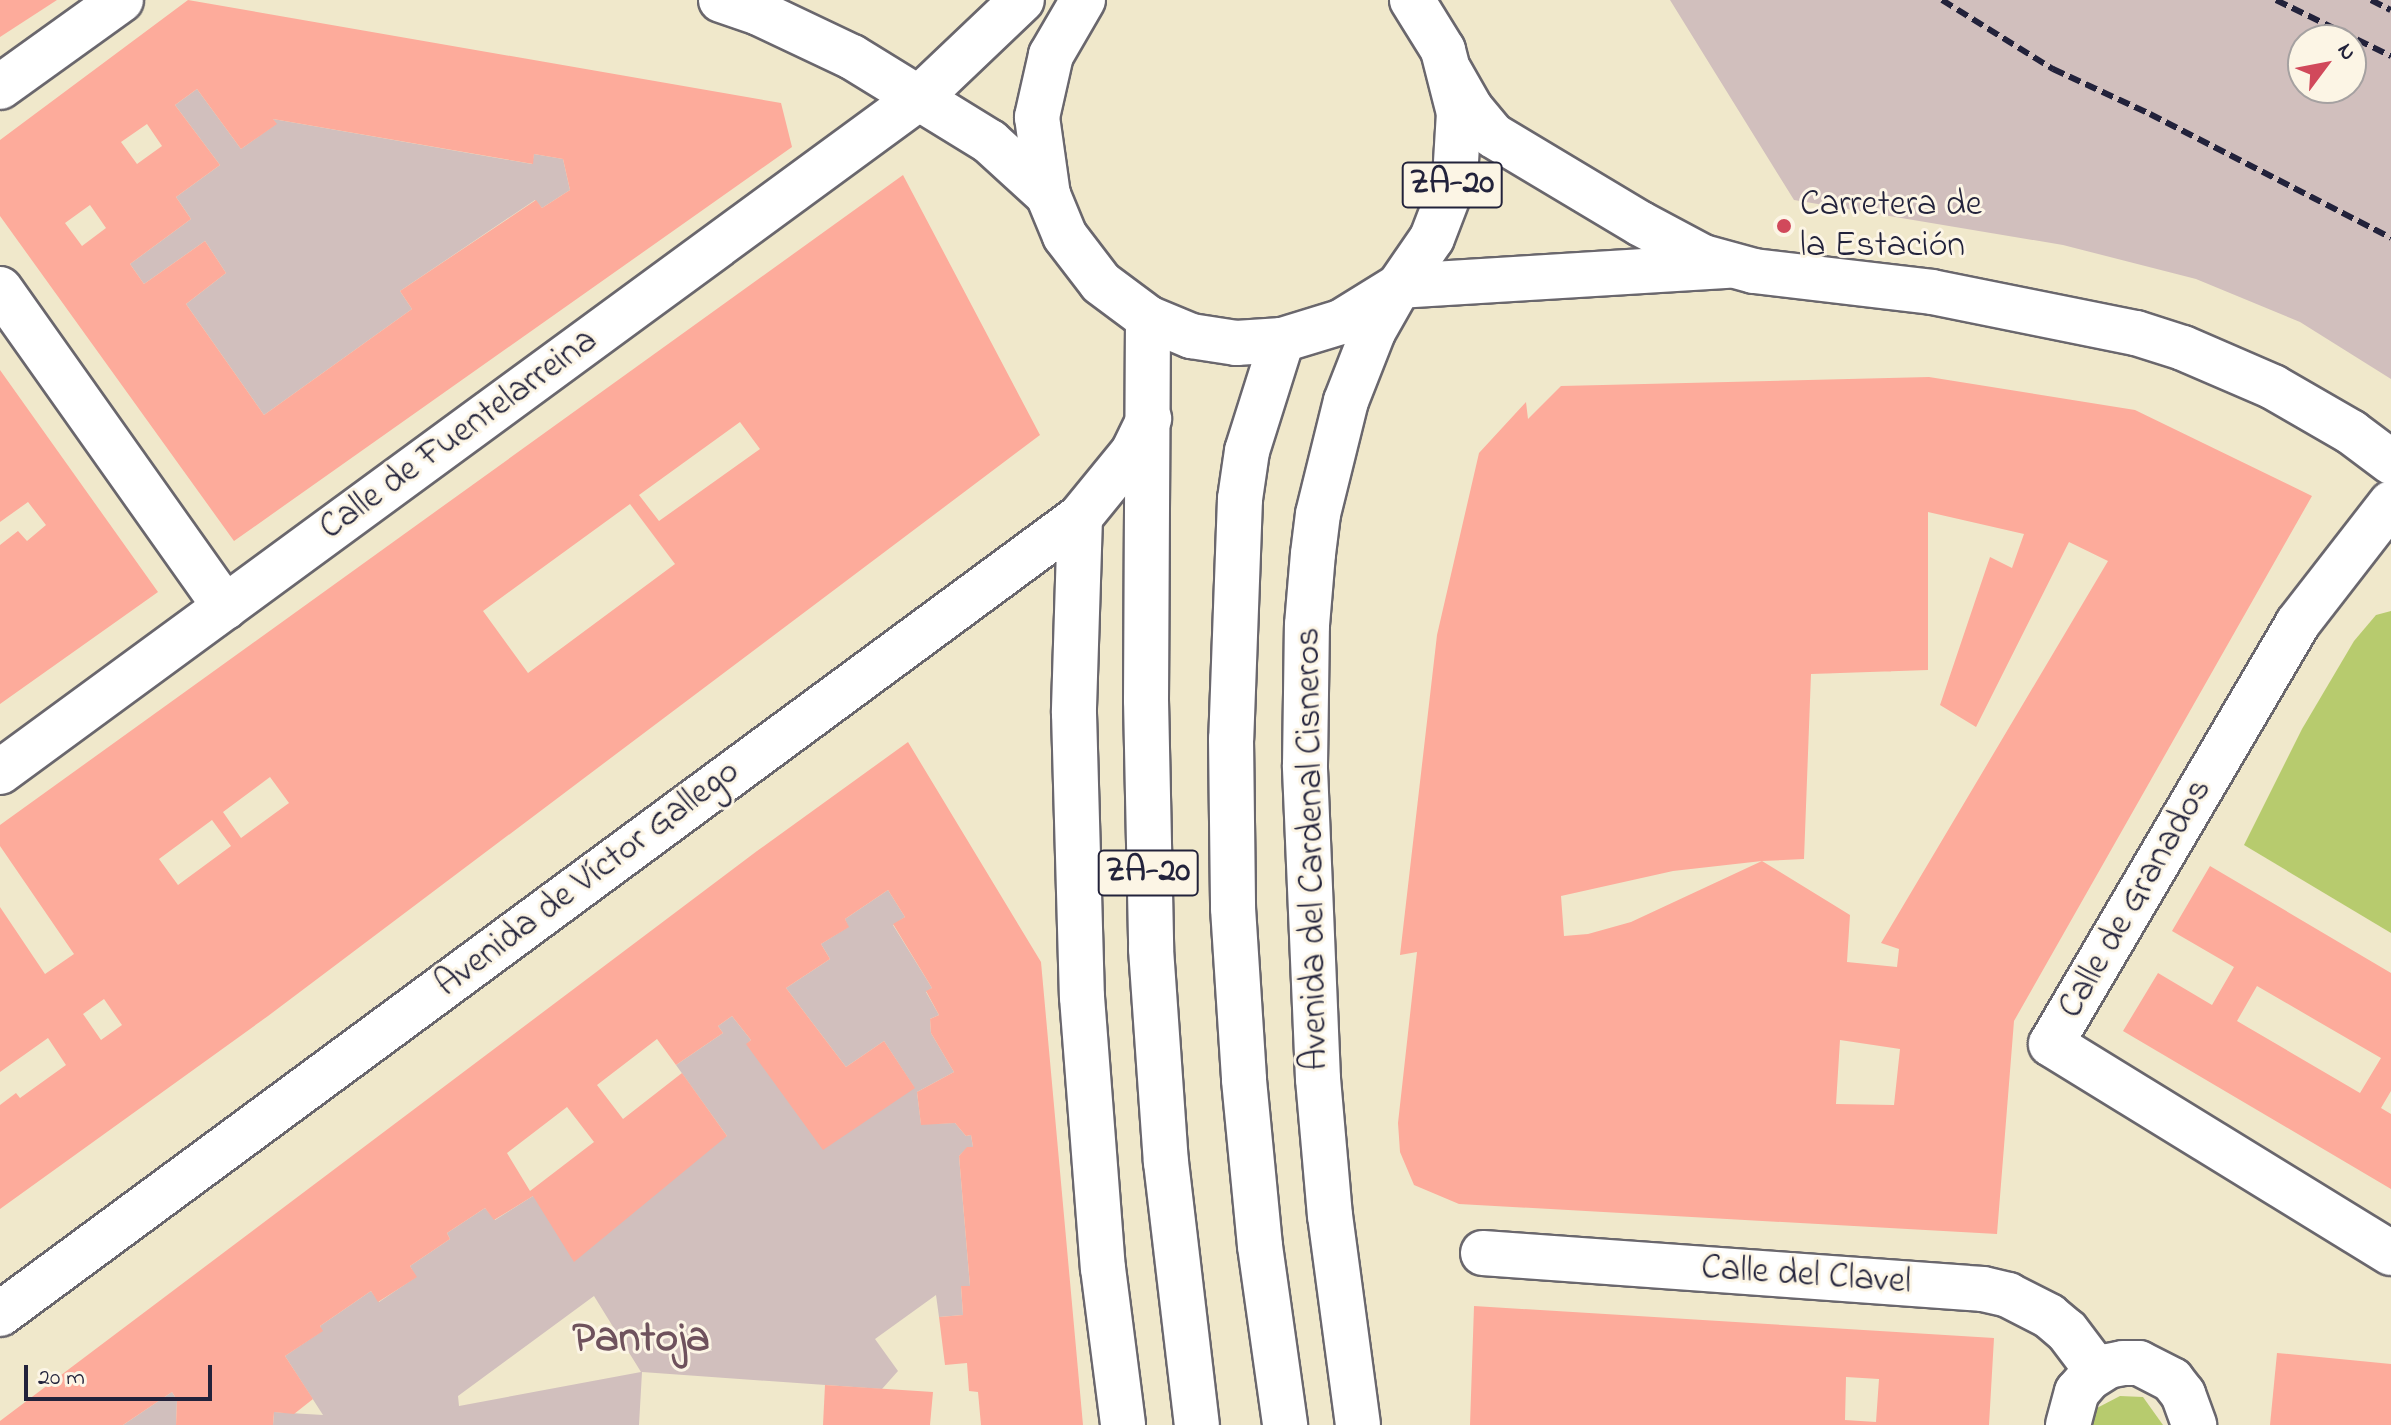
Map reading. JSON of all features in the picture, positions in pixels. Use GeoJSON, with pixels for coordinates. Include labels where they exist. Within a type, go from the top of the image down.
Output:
{"type":"FeatureCollection","features":[{"type":"Feature","properties":{"kind":"main road"},"geometry":{"type":"LineString","coordinates":[[0,87],[121,0]]}},
{"type":"Feature","properties":{"kind":"main road"},"geometry":{"type":"LineString","coordinates":[[721,0],[821,41],[919,98],[990,142],[1048,195]]}},
{"type":"Feature","properties":{"kind":"main road","name":"Calle de Fuentelarreina"},"geometry":{"type":"LineString","coordinates":[[7,754],[225,607],[919,98],[1022,0]]}},
{"type":"Feature","properties":{"kind":"main road","name":"ZA-20"},"geometry":{"type":"LineString","coordinates":[[1083,0],[1051,55],[1037,117],[1048,195],[1065,236],[1101,283],[1148,318],[1191,336],[1236,343],[1282,340],[1341,322],[1399,286],[1432,238],[1455,178],[1459,113],[1443,50],[1412,0]]}},
{"type":"Feature","properties":{"kind":"main road"},"geometry":{"type":"LineString","coordinates":[[1450,72],[1471,109],[1494,136],[1512,149],[1662,236],[1727,266]]}},
{"type":"Feature","properties":{"kind":"main road"},"geometry":{"type":"LineString","coordinates":[[1399,286],[1727,266],[1919,289],[2136,333],[2183,348],[2273,387],[2351,432],[2391,462]]}},
{"type":"Feature","properties":{"kind":"main road","name":"Avenida del Cardenal Cisneros"},"geometry":{"type":"LineString","coordinates":[[1358,1425],[1330,1216],[1315,1034],[1305,765],[1307,625],[1318,514],[1346,401],[1373,332],[1399,286]]}},
{"type":"Feature","properties":{"kind":"main road"},"geometry":{"type":"LineString","coordinates":[[0,289],[225,607]]}},
{"type":"Feature","properties":{"kind":"main road","name":"ZA-20"},"geometry":{"type":"LineString","coordinates":[[1148,318],[1146,700],[1152,978],[1166,1162],[1197,1425]]}},
{"type":"Feature","properties":{"kind":"main road","name":"Avenida del Cardenal Cisneros"},"geometry":{"type":"LineString","coordinates":[[1282,340],[1247,451],[1240,499],[1232,664],[1231,795],[1244,1080],[1260,1246],[1285,1425]]}},
{"type":"Feature","properties":{"kind":"main road","name":"Avenida de Víctor Gallego"},"geometry":{"type":"LineString","coordinates":[[0,1314],[1080,517],[1133,452],[1149,419]]}},
{"type":"Feature","properties":{"kind":"main road","name":"Calle de Granados"},"geometry":{"type":"LineString","coordinates":[[2391,503],[2298,623],[2051,1044],[2391,1253]]}},
{"type":"Feature","properties":{"kind":"main road"},"geometry":{"type":"LineString","coordinates":[[1080,517],[1074,713],[1077,906],[1095,1181],[1123,1425]]}},
{"type":"Feature","properties":{"kind":"main road","name":"Calle del Clavel"},"geometry":{"type":"LineString","coordinates":[[1483,1253],[1983,1289],[2008,1295],[2049,1316],[2067,1331],[2098,1372]]}},
{"type":"Feature","properties":{"kind":"main road"},"geometry":{"type":"LineString","coordinates":[[2068,1425],[2077,1392],[2098,1372],[2123,1363],[2139,1363],[2172,1380],[2183,1394],[2194,1425]]}},
{"type":"Feature","properties":{"kind":"shaded area"},"geometry":{"type":"Polygon","coordinates":[[[1670,0],[2391,0],[2391,379],[2300,322],[2196,279],[2063,245],[1794,200],[1670,0]]]}},
{"type":"Feature","properties":{"kind":"shaded area"},"geometry":{"type":"Polygon","coordinates":[[[197,89],[241,149],[276,124],[273,119],[532,164],[534,154],[563,159],[570,190],[542,208],[535,200],[400,291],[412,309],[264,415],[186,304],[226,273],[205,241],[144,284],[130,264],[191,219],[176,197],[220,165],[175,105],[197,89]]]}},
{"type":"Feature","properties":{"kind":"shaded area"},"geometry":{"type":"Polygon","coordinates":[[[888,890],[905,917],[893,925],[932,988],[926,992],[939,1015],[930,1019],[931,1033],[954,1072],[917,1092],[921,1124],[955,1123],[966,1136],[971,1135],[973,1147],[967,1148],[959,1156],[970,1286],[961,1286],[963,1315],[939,1317],[936,1295],[875,1339],[898,1371],[882,1389],[642,1372],[639,1425],[273,1425],[274,1412],[323,1415],[285,1356],[322,1331],[320,1326],[371,1291],[379,1302],[416,1277],[410,1266],[450,1239],[447,1233],[485,1208],[495,1220],[533,1196],[727,1136],[676,1065],[723,1033],[718,1026],[732,1016],[751,1040],[747,1044],[914,1087],[884,1041],[846,1067],[786,988],[830,959],[821,944],[848,927],[845,919],[888,890]],[[594,1296],[458,1396],[459,1406],[641,1372],[594,1296]]]}},
{"type":"Feature","properties":{"kind":"shaded area"},"geometry":{"type":"Polygon","coordinates":[[[172,1392],[177,1400],[176,1425],[123,1425],[172,1392]]]}},
{"type":"Feature","properties":{"kind":"green space"},"geometry":{"type":"Polygon","coordinates":[[[2391,611],[2391,933],[2244,845],[2302,729],[2354,641],[2376,615],[2391,611]]]}},
{"type":"Feature","properties":{"kind":"green space"},"geometry":{"type":"Polygon","coordinates":[[[2120,1396],[2143,1397],[2163,1425],[2088,1425],[2095,1409],[2120,1396]]]}},
{"type":"Feature","properties":{"kind":"building"},"geometry":{"type":"Polygon","coordinates":[[[0,0],[57,0],[0,37],[0,0]]]}},
{"type":"Feature","properties":{"kind":"building"},"geometry":{"type":"Polygon","coordinates":[[[188,0],[781,103],[792,147],[234,541],[0,216],[0,140],[188,0]],[[197,89],[175,105],[220,165],[176,197],[191,219],[130,264],[144,284],[205,241],[226,273],[186,304],[264,415],[412,309],[400,291],[536,200],[542,208],[570,190],[563,159],[534,154],[533,164],[273,119],[277,124],[241,149],[197,89]],[[147,124],[121,142],[137,164],[162,146],[147,124]],[[90,205],[65,223],[82,246],[106,228],[90,205]]]}},
{"type":"Feature","properties":{"kind":"building"},"geometry":{"type":"Polygon","coordinates":[[[903,175],[1040,435],[268,1016],[0,1209],[0,1105],[16,1093],[20,1098],[66,1065],[48,1038],[0,1072],[0,907],[45,974],[74,954],[0,846],[0,825],[903,175]],[[740,422],[639,495],[659,521],[760,449],[740,422]],[[630,504],[483,611],[528,673],[675,564],[630,504]],[[270,777],[223,812],[241,838],[289,803],[270,777]],[[212,820],[159,859],[178,885],[231,846],[212,820]],[[104,999],[83,1014],[101,1040],[122,1025],[104,999]]]}},
{"type":"Feature","properties":{"kind":"building"},"geometry":{"type":"Polygon","coordinates":[[[0,370],[158,592],[0,704],[0,545],[18,531],[27,541],[46,525],[28,502],[0,522],[0,370]]]}},
{"type":"Feature","properties":{"kind":"building"},"geometry":{"type":"Polygon","coordinates":[[[1929,377],[2135,410],[2312,496],[2014,1021],[1997,1234],[1459,1204],[1414,1185],[1400,1152],[1398,1123],[1417,952],[1400,955],[1437,635],[1479,453],[1526,402],[1528,419],[1561,386],[1929,377]],[[1928,512],[1928,670],[1811,674],[1804,859],[1762,861],[1850,915],[1847,962],[1897,967],[1899,949],[1881,943],[2108,561],[2069,542],[1976,727],[1940,705],[1990,557],[2012,568],[2024,534],[1928,512]],[[1762,861],[1673,871],[1561,896],[1564,936],[1588,934],[1631,922],[1762,861]],[[1840,1040],[1836,1104],[1894,1105],[1900,1049],[1840,1040]]]}},
{"type":"Feature","properties":{"kind":"building"},"geometry":{"type":"Polygon","coordinates":[[[908,742],[1041,962],[1083,1425],[981,1425],[978,1392],[969,1391],[967,1363],[945,1365],[939,1317],[963,1315],[961,1286],[970,1286],[959,1156],[967,1147],[973,1147],[971,1135],[966,1136],[955,1123],[921,1125],[917,1092],[954,1072],[931,1033],[930,1019],[939,1015],[926,991],[932,988],[893,924],[905,917],[888,890],[845,919],[849,927],[821,944],[830,959],[786,988],[846,1067],[884,1041],[915,1088],[823,1150],[746,1044],[751,1040],[732,1016],[718,1026],[723,1033],[676,1065],[657,1039],[597,1085],[623,1119],[682,1073],[727,1136],[574,1262],[533,1196],[494,1220],[485,1208],[447,1233],[450,1239],[410,1266],[417,1277],[378,1302],[371,1291],[320,1326],[323,1331],[285,1356],[313,1399],[294,1414],[274,1412],[273,1425],[176,1425],[177,1400],[172,1392],[123,1425],[0,1425],[0,1421],[757,851],[908,742]],[[567,1107],[507,1153],[530,1191],[594,1142],[567,1107]]]}},
{"type":"Feature","properties":{"kind":"building"},"geometry":{"type":"Polygon","coordinates":[[[2210,866],[2391,973],[2391,1091],[2381,1108],[2391,1114],[2391,1189],[2123,1031],[2158,973],[2212,1005],[2234,967],[2172,931],[2210,866]],[[2257,986],[2237,1021],[2360,1093],[2381,1058],[2257,986]]]}},
{"type":"Feature","properties":{"kind":"building"},"geometry":{"type":"Polygon","coordinates":[[[1474,1306],[1994,1338],[1989,1425],[1470,1425],[1474,1306]],[[1846,1377],[1845,1420],[1876,1422],[1879,1379],[1846,1377]]]}},
{"type":"Feature","properties":{"kind":"building"},"geometry":{"type":"Polygon","coordinates":[[[2277,1353],[2391,1364],[2391,1425],[2270,1425],[2277,1353]]]}},
{"type":"Feature","properties":{"kind":"building"},"geometry":{"type":"Polygon","coordinates":[[[825,1385],[933,1392],[930,1425],[823,1425],[825,1385]]]}},
{"type":"Feature","properties":{"kind":"railway"},"geometry":{"type":"LineString","coordinates":[[1942,0],[2053,69],[2150,114],[2391,238]]}},
{"type":"Feature","properties":{"kind":"railway"},"geometry":{"type":"LineString","coordinates":[[2276,0],[2391,56]]}},
{"type":"Feature","properties":{"kind":"railway"},"geometry":{"type":"LineString","coordinates":[[2371,0],[2391,10]]}},
{"type":"Feature","properties":{"kind":"place","name":"Carretera de la Estación"},"geometry":{"type":"Point","coordinates":[1784,226]}},
{"type":"Feature","properties":{"kind":"district","name":"Pantoja"},"geometry":{"type":"Point","coordinates":[641,1339]}}]}
